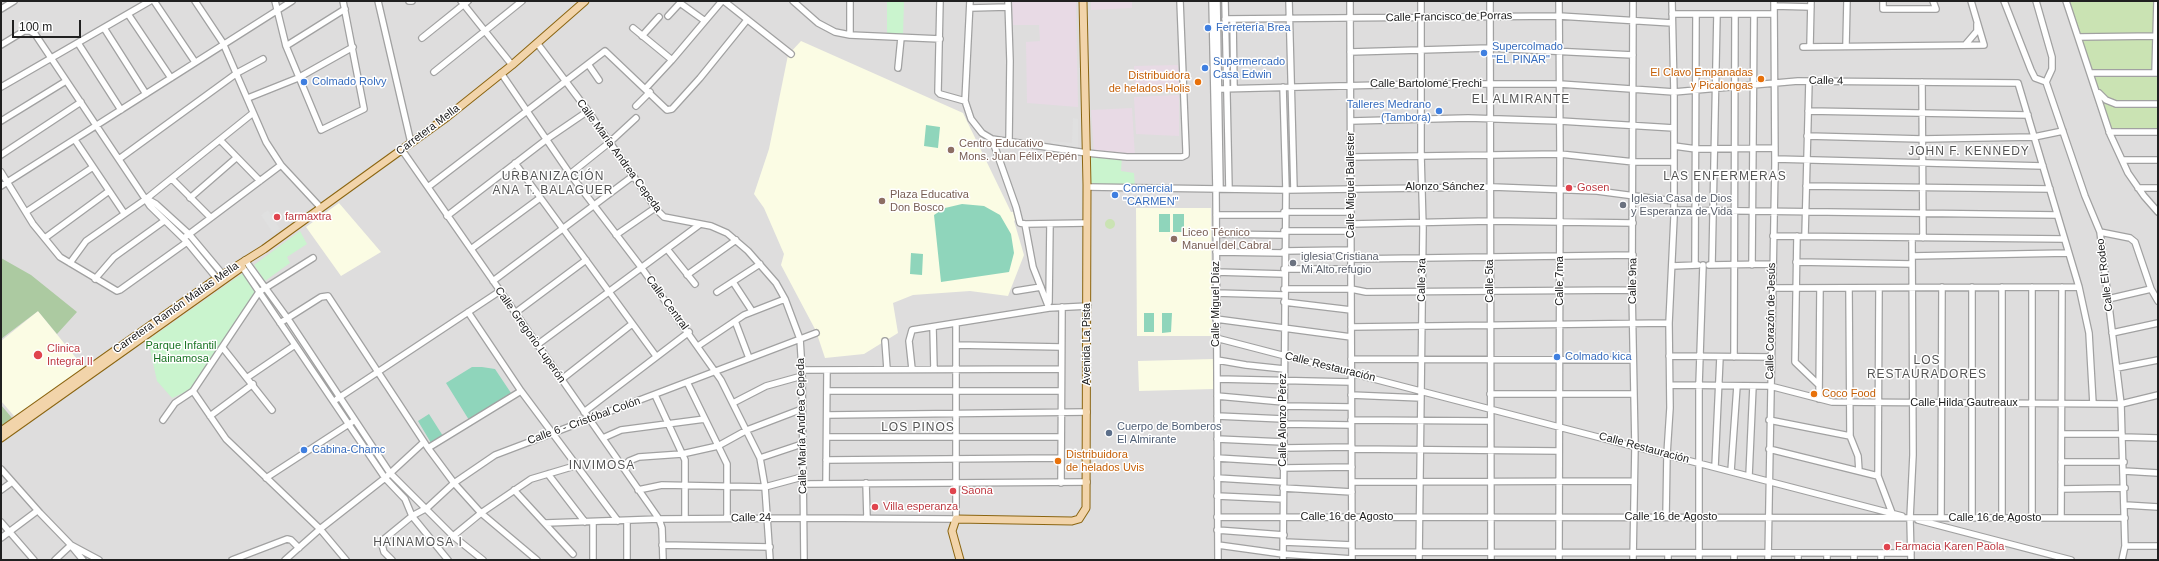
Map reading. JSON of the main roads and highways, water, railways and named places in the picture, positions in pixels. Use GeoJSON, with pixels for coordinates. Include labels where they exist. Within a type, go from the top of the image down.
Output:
{"type":"FeatureCollection","features":[{"type":"Feature","properties":{"kind":"main road","name":"Avenida La Pista"},"geometry":{"type":"LineString","coordinates":[[960,560],[952,531],[956,519],[1072,521],[1079,519],[1084,514],[1087,482],[1088,306],[1083,1]]}},
{"type":"Feature","properties":{"kind":"main road","name":"Carretera Mella"},"geometry":{"type":"LineString","coordinates":[[264,249],[402,150],[512,65],[582,2]]}},
{"type":"Feature","properties":{"kind":"main road","name":"Carretera Ramón Matías Mella"},"geometry":{"type":"LineString","coordinates":[[1,431],[264,249]]}},
{"type":"Feature","properties":{"kind":"main road","name":"Carretera Ramón Matías Mella"},"geometry":{"type":"LineString","coordinates":[[1,438],[221,279]]}},
{"type":"Feature","properties":{"kind":"place","name":"Ferretería Brea"},"geometry":{"type":"Point","coordinates":[1208,28]}},
{"type":"Feature","properties":{"kind":"place","name":"Supercolmado \"EL PINAR\""},"geometry":{"type":"Point","coordinates":[1484,53]}},
{"type":"Feature","properties":{"kind":"place","name":"Supermercado Casa Edwin"},"geometry":{"type":"Point","coordinates":[1205,68]}},
{"type":"Feature","properties":{"kind":"place","name":"El Clavo Empanadas y Picalongas"},"geometry":{"type":"Point","coordinates":[1761,79]}},
{"type":"Feature","properties":{"kind":"place","name":"Colmado Rolvy"},"geometry":{"type":"Point","coordinates":[304,82]}},
{"type":"Feature","properties":{"kind":"place","name":"Distribuidora de helados Holis"},"geometry":{"type":"Point","coordinates":[1198,82]}},
{"type":"Feature","properties":{"kind":"place","name":"Talleres Medrano (Tambora)"},"geometry":{"type":"Point","coordinates":[1439,111]}},
{"type":"Feature","properties":{"kind":"place","name":"Centro Educativo Mons. Juan Félix Pepén"},"geometry":{"type":"Point","coordinates":[951,150]}},
{"type":"Feature","properties":{"kind":"place","name":"Gosen"},"geometry":{"type":"Point","coordinates":[1569,188]}},
{"type":"Feature","properties":{"kind":"place","name":"Comercial \"CARMEN\""},"geometry":{"type":"Point","coordinates":[1115,195]}},
{"type":"Feature","properties":{"kind":"place","name":"Plaza Educativa Don Bosco"},"geometry":{"type":"Point","coordinates":[882,201]}},
{"type":"Feature","properties":{"kind":"place","name":"Iglesia Casa de Dios y Esperanza de Vida"},"geometry":{"type":"Point","coordinates":[1623,205]}},
{"type":"Feature","properties":{"kind":"place","name":"farmaxtra"},"geometry":{"type":"Point","coordinates":[277,217]}},
{"type":"Feature","properties":{"kind":"place","name":"Liceo Técnico Manuel del Cabral"},"geometry":{"type":"Point","coordinates":[1174,239]}},
{"type":"Feature","properties":{"kind":"place","name":"iglesia Cristiana Mi Alto refugio"},"geometry":{"type":"Point","coordinates":[1293,263]}},
{"type":"Feature","properties":{"kind":"place","name":"Clinica Integral II"},"geometry":{"type":"Point","coordinates":[38,355]}},
{"type":"Feature","properties":{"kind":"place","name":"Colmado kica"},"geometry":{"type":"Point","coordinates":[1557,357]}},
{"type":"Feature","properties":{"kind":"place","name":"Coco Food"},"geometry":{"type":"Point","coordinates":[1814,394]}},
{"type":"Feature","properties":{"kind":"place","name":"Cuerpo de Bomberos El Almirante"},"geometry":{"type":"Point","coordinates":[1109,433]}},
{"type":"Feature","properties":{"kind":"place","name":"Cabina-Chamc"},"geometry":{"type":"Point","coordinates":[304,450]}},
{"type":"Feature","properties":{"kind":"place","name":"Distribuidora de helados Uvis"},"geometry":{"type":"Point","coordinates":[1058,461]}},
{"type":"Feature","properties":{"kind":"place","name":"Saona"},"geometry":{"type":"Point","coordinates":[953,491]}},
{"type":"Feature","properties":{"kind":"place","name":"Villa esperanza"},"geometry":{"type":"Point","coordinates":[875,507]}},
{"type":"Feature","properties":{"kind":"place","name":"Farmacia Karen Paola"},"geometry":{"type":"Point","coordinates":[1887,547]}},
{"type":"Feature","properties":{"kind":"district","name":"EL ALMIRANTE"},"geometry":{"type":"Point","coordinates":[1521,100]}},
{"type":"Feature","properties":{"kind":"district","name":"JOHN F. KENNEDY"},"geometry":{"type":"Point","coordinates":[1969,152]}},
{"type":"Feature","properties":{"kind":"district","name":"LAS ENFERMERAS"},"geometry":{"type":"Point","coordinates":[1725,177]}},
{"type":"Feature","properties":{"kind":"district","name":"URBANIZACIÓN ANA T. BALAGUER"},"geometry":{"type":"Point","coordinates":[553,184]}},
{"type":"Feature","properties":{"kind":"district","name":"LOS RESTAURADORES"},"geometry":{"type":"Point","coordinates":[1927,368]}},
{"type":"Feature","properties":{"kind":"district","name":"LOS PINOS"},"geometry":{"type":"Point","coordinates":[918,428]}},
{"type":"Feature","properties":{"kind":"district","name":"INVIMOSA"},"geometry":{"type":"Point","coordinates":[602,466]}},
{"type":"Feature","properties":{"kind":"district","name":"HAINAMOSA I"},"geometry":{"type":"Point","coordinates":[418,543]}},
{"type":"Feature","properties":{"kind":"park label","name":"Parque Infantil Hainamosa"},"geometry":{"type":"Point","coordinates":[181,352]}}]}
